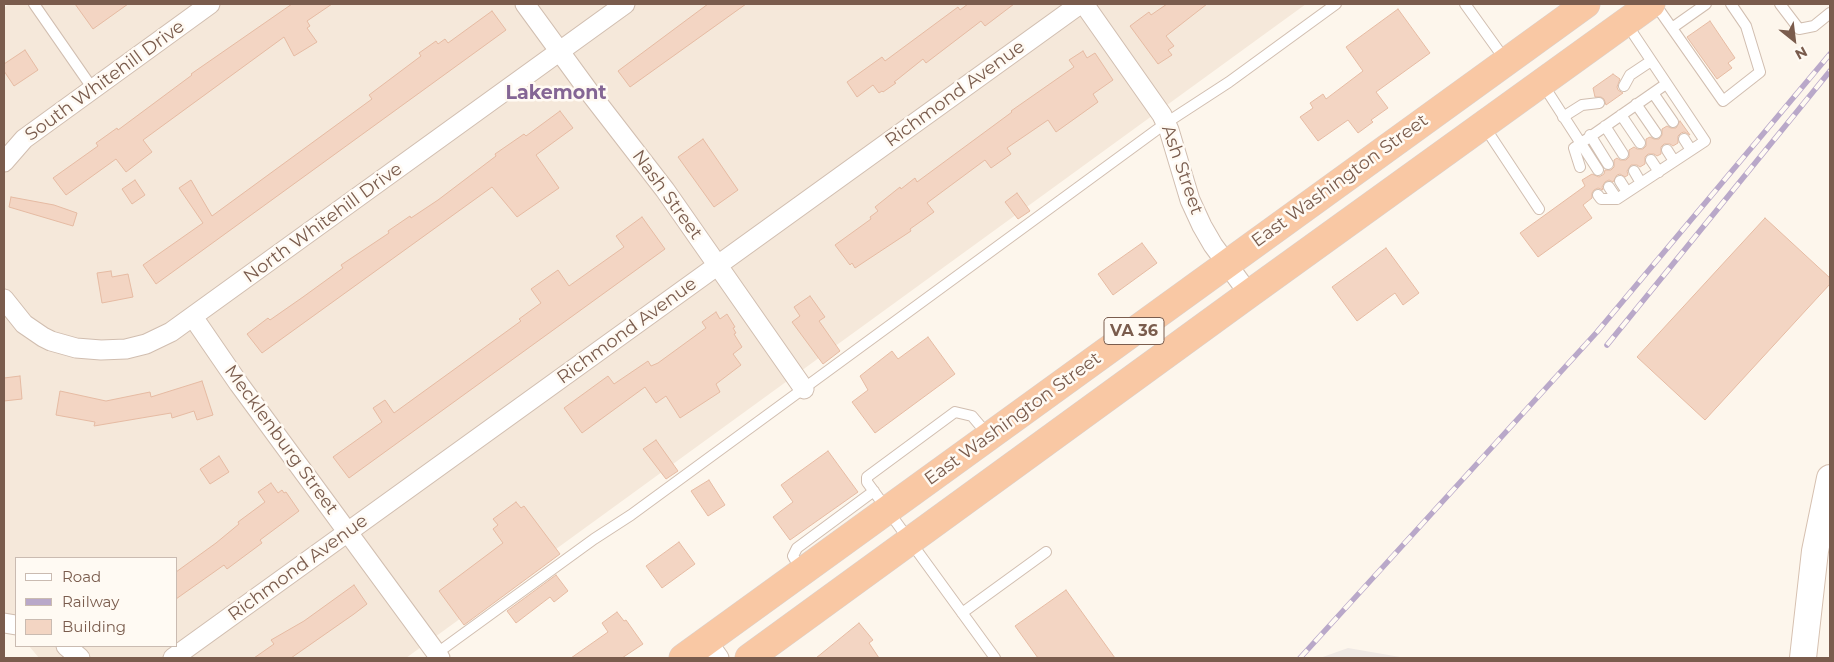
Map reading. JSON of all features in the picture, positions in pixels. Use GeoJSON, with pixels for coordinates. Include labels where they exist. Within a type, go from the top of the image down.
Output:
{"type":"FeatureCollection","features":[{"type":"Feature","properties":{"kind":"highway","name":"East Washington Street"},"geometry":{"type":"LineString","coordinates":[[683,658],[713,650],[881,500],[990,436],[1583,4]]}},
{"type":"Feature","properties":{"kind":"highway","name":"VA 36"},"geometry":{"type":"LineString","coordinates":[[749,658],[1644,8]]}},
{"type":"Feature","properties":{"kind":"main road"},"geometry":{"type":"LineString","coordinates":[[1804,658],[1815,551],[1830,478]]}},
{"type":"Feature","properties":{"kind":"street","name":"South Whitehill Drive"},"geometry":{"type":"LineString","coordinates":[[4,162],[24,139],[210,4]]}},
{"type":"Feature","properties":{"kind":"street","name":"Nash Street"},"geometry":{"type":"LineString","coordinates":[[525,4],[665,190],[804,389]]}},
{"type":"Feature","properties":{"kind":"street","name":"North Whitehill Drive"},"geometry":{"type":"LineString","coordinates":[[5,305],[24,324],[52,341],[76,348],[101,350],[126,348],[146,344],[171,332],[625,4]]}},
{"type":"Feature","properties":{"kind":"street","name":"Richmond Avenue"},"geometry":{"type":"LineString","coordinates":[[174,658],[1080,4]]}},
{"type":"Feature","properties":{"kind":"street","name":"Ash Street"},"geometry":{"type":"LineString","coordinates":[[1084,4],[1162,115],[1190,200],[1213,245],[1249,294]]}},
{"type":"Feature","properties":{"kind":"street","name":"Mecklenburg Street"},"geometry":{"type":"LineString","coordinates":[[193,317],[239,384],[348,532],[436,657]]}},
{"type":"Feature","properties":{"kind":"street"},"geometry":{"type":"LineString","coordinates":[[67,647],[80,658]]}},
{"type":"Feature","properties":{"kind":"lane"},"geometry":{"type":"LineString","coordinates":[[34,4],[93,89]]}},
{"type":"Feature","properties":{"kind":"lane"},"geometry":{"type":"LineString","coordinates":[[436,657],[594,539],[631,515],[1166,123],[1229,82],[1336,4]]}},
{"type":"Feature","properties":{"kind":"lane"},"geometry":{"type":"LineString","coordinates":[[1465,4],[1506,61]]}},
{"type":"Feature","properties":{"kind":"lane"},"geometry":{"type":"LineString","coordinates":[[1672,28],[1706,4]]}},
{"type":"Feature","properties":{"kind":"lane"},"geometry":{"type":"LineString","coordinates":[[1644,8],[1672,28],[1723,102],[1760,72],[1746,26],[1731,4]]}},
{"type":"Feature","properties":{"kind":"lane"},"geometry":{"type":"LineString","coordinates":[[1780,4],[1799,29],[1814,26],[1830,13]]}},
{"type":"Feature","properties":{"kind":"lane"},"geometry":{"type":"LineString","coordinates":[[1598,195],[1601,199],[1617,199],[1705,141],[1651,61],[1644,8]]}},
{"type":"Feature","properties":{"kind":"lane"},"geometry":{"type":"LineString","coordinates":[[1621,81],[1651,61]]}},
{"type":"Feature","properties":{"kind":"lane"},"geometry":{"type":"LineString","coordinates":[[1542,83],[1598,170]]}},
{"type":"Feature","properties":{"kind":"lane"},"geometry":{"type":"LineString","coordinates":[[1580,168],[1574,148],[1580,142],[1666,84]]}},
{"type":"Feature","properties":{"kind":"lane"},"geometry":{"type":"LineString","coordinates":[[1653,93],[1673,122]]}},
{"type":"Feature","properties":{"kind":"lane"},"geometry":{"type":"LineString","coordinates":[[1563,116],[1582,104],[1597,99]]}},
{"type":"Feature","properties":{"kind":"lane"},"geometry":{"type":"LineString","coordinates":[[1636,104],[1656,133]]}},
{"type":"Feature","properties":{"kind":"lane"},"geometry":{"type":"LineString","coordinates":[[1621,115],[1640,143]]}},
{"type":"Feature","properties":{"kind":"lane"},"geometry":{"type":"LineString","coordinates":[[1483,125],[1539,209]]}},
{"type":"Feature","properties":{"kind":"lane"},"geometry":{"type":"LineString","coordinates":[[1605,126],[1623,154]]}},
{"type":"Feature","properties":{"kind":"lane"},"geometry":{"type":"LineString","coordinates":[[1590,136],[1608,164]]}},
{"type":"Feature","properties":{"kind":"lane"},"geometry":{"type":"LineString","coordinates":[[1684,139],[1691,150]]}},
{"type":"Feature","properties":{"kind":"lane"},"geometry":{"type":"LineString","coordinates":[[1667,150],[1674,161]]}},
{"type":"Feature","properties":{"kind":"lane"},"geometry":{"type":"LineString","coordinates":[[1651,160],[1659,172]]}},
{"type":"Feature","properties":{"kind":"lane"},"geometry":{"type":"LineString","coordinates":[[1634,171],[1641,183]]}},
{"type":"Feature","properties":{"kind":"lane"},"geometry":{"type":"LineString","coordinates":[[1620,181],[1627,192]]}},
{"type":"Feature","properties":{"kind":"lane"},"geometry":{"type":"LineString","coordinates":[[1609,187],[1617,199]]}},
{"type":"Feature","properties":{"kind":"lane"},"geometry":{"type":"LineString","coordinates":[[990,436],[972,416],[955,412],[867,477],[868,482],[995,658]]}},
{"type":"Feature","properties":{"kind":"lane"},"geometry":{"type":"LineString","coordinates":[[962,613],[1046,552]]}},
{"type":"Feature","properties":{"kind":"shaded area"},"geometry":{"type":"Polygon","coordinates":[[[9,4],[1306,4],[406,658],[39,658],[30,647],[178,647],[178,557],[15,557],[15,628],[4,613],[4,8],[9,4]]]}},
{"type":"Feature","properties":{"kind":"shaded area"},"geometry":{"type":"Polygon","coordinates":[[[1348,648],[1406,658],[1320,658],[1348,648]]]}},
{"type":"Feature","properties":{"kind":"building"},"geometry":{"type":"Polygon","coordinates":[[[75,4],[128,4],[93,29],[75,4]]]}},
{"type":"Feature","properties":{"kind":"building"},"geometry":{"type":"Polygon","coordinates":[[[292,4],[332,4],[307,21],[310,26],[307,28],[317,42],[294,56],[284,37],[143,140],[152,152],[126,172],[116,159],[66,195],[53,178],[98,146],[96,143],[117,128],[118,130],[191,74],[292,4]]]}},
{"type":"Feature","properties":{"kind":"building"},"geometry":{"type":"Polygon","coordinates":[[[708,4],[746,4],[630,87],[618,71],[708,4]]]}},
{"type":"Feature","properties":{"kind":"building"},"geometry":{"type":"Polygon","coordinates":[[[968,4],[1014,4],[985,26],[981,21],[926,63],[923,59],[883,92],[879,93],[873,85],[857,97],[847,82],[882,57],[885,61],[958,7],[960,10],[968,4]]]}},
{"type":"Feature","properties":{"kind":"building"},"geometry":{"type":"Polygon","coordinates":[[[1167,4],[1207,4],[1166,36],[1174,46],[1168,50],[1172,55],[1158,64],[1130,26],[1149,12],[1151,15],[1167,4]]]}},
{"type":"Feature","properties":{"kind":"building"},"geometry":{"type":"Polygon","coordinates":[[[1398,9],[1430,53],[1376,92],[1388,108],[1371,120],[1373,122],[1358,133],[1348,120],[1318,141],[1300,117],[1313,108],[1310,103],[1323,94],[1326,99],[1363,71],[1346,47],[1398,9]]]}},
{"type":"Feature","properties":{"kind":"building"},"geometry":{"type":"Polygon","coordinates":[[[492,11],[506,30],[156,284],[143,265],[203,223],[179,188],[191,180],[212,216],[372,99],[369,95],[421,56],[419,53],[436,41],[438,44],[445,39],[448,43],[492,11]]]}},
{"type":"Feature","properties":{"kind":"building"},"geometry":{"type":"Polygon","coordinates":[[[1710,21],[1735,58],[1728,63],[1732,68],[1717,79],[1687,37],[1710,21]]]}},
{"type":"Feature","properties":{"kind":"building"},"geometry":{"type":"Polygon","coordinates":[[[25,50],[38,70],[14,86],[4,71],[4,64],[25,50]]]}},
{"type":"Feature","properties":{"kind":"building"},"geometry":{"type":"Polygon","coordinates":[[[1083,51],[1087,58],[1095,53],[1113,80],[1093,94],[1098,102],[1056,132],[1048,120],[1007,148],[1011,154],[991,168],[985,160],[927,203],[934,212],[910,229],[911,231],[855,268],[852,263],[850,265],[835,245],[871,219],[870,217],[878,211],[875,207],[900,187],[901,189],[915,178],[917,182],[1011,111],[1074,67],[1069,60],[1083,51]]]}},
{"type":"Feature","properties":{"kind":"building"},"geometry":{"type":"Polygon","coordinates":[[[1613,74],[1620,79],[1617,87],[1623,93],[1606,105],[1604,99],[1595,97],[1593,88],[1613,74]]]}},
{"type":"Feature","properties":{"kind":"building"},"geometry":{"type":"Polygon","coordinates":[[[560,111],[573,128],[536,155],[559,188],[517,217],[492,187],[262,353],[247,334],[343,268],[341,265],[389,233],[388,231],[438,200],[496,156],[495,154],[524,134],[526,136],[560,111]]]}},
{"type":"Feature","properties":{"kind":"building"},"geometry":{"type":"Polygon","coordinates":[[[1680,121],[1690,135],[1684,132],[1681,133],[1678,136],[1678,143],[1673,146],[1664,144],[1661,147],[1661,154],[1657,156],[1648,154],[1645,157],[1645,164],[1640,167],[1631,165],[1627,171],[1628,175],[1625,177],[1620,174],[1617,175],[1613,182],[1609,180],[1605,182],[1602,187],[1603,190],[1598,188],[1594,190],[1592,198],[1583,205],[1592,218],[1538,257],[1520,233],[1585,186],[1582,180],[1592,174],[1599,177],[1604,174],[1605,170],[1611,170],[1614,167],[1614,160],[1617,158],[1626,160],[1629,157],[1629,150],[1634,147],[1643,149],[1646,146],[1646,139],[1650,137],[1659,139],[1662,135],[1662,129],[1667,126],[1676,128],[1680,121]]]}},
{"type":"Feature","properties":{"kind":"building"},"geometry":{"type":"Polygon","coordinates":[[[703,139],[738,190],[714,207],[678,157],[703,139]]]}},
{"type":"Feature","properties":{"kind":"building"},"geometry":{"type":"Polygon","coordinates":[[[135,180],[145,195],[132,204],[122,189],[135,180]]]}},
{"type":"Feature","properties":{"kind":"building"},"geometry":{"type":"Polygon","coordinates":[[[1017,193],[1030,211],[1018,219],[1005,202],[1017,193]]]}},
{"type":"Feature","properties":{"kind":"building"},"geometry":{"type":"Polygon","coordinates":[[[11,197],[54,205],[77,213],[73,226],[9,207],[11,197]]]}},
{"type":"Feature","properties":{"kind":"building"},"geometry":{"type":"Polygon","coordinates":[[[642,217],[665,249],[349,478],[333,457],[382,422],[373,408],[385,400],[394,413],[521,321],[519,319],[541,303],[531,289],[558,270],[569,286],[624,247],[616,236],[642,217]]]}},
{"type":"Feature","properties":{"kind":"building"},"geometry":{"type":"Polygon","coordinates":[[[1765,218],[1830,278],[1830,284],[1705,420],[1637,357],[1765,218]]]}},
{"type":"Feature","properties":{"kind":"building"},"geometry":{"type":"Polygon","coordinates":[[[1142,243],[1157,263],[1113,295],[1098,274],[1142,243]]]}},
{"type":"Feature","properties":{"kind":"building"},"geometry":{"type":"Polygon","coordinates":[[[1386,248],[1419,293],[1403,305],[1395,293],[1357,321],[1332,287],[1386,248]]]}},
{"type":"Feature","properties":{"kind":"building"},"geometry":{"type":"Polygon","coordinates":[[[111,271],[112,277],[128,274],[133,297],[102,303],[97,273],[111,271]]]}},
{"type":"Feature","properties":{"kind":"building"},"geometry":{"type":"Polygon","coordinates":[[[810,296],[825,317],[819,321],[840,351],[823,364],[792,322],[800,316],[794,307],[810,296]]]}},
{"type":"Feature","properties":{"kind":"building"},"geometry":{"type":"Polygon","coordinates":[[[716,312],[720,319],[727,314],[735,327],[733,328],[736,333],[734,334],[742,347],[733,354],[741,365],[716,384],[720,392],[680,418],[666,396],[656,403],[645,387],[582,433],[564,408],[608,376],[614,384],[648,361],[651,366],[658,363],[706,328],[702,322],[716,312]]]}},
{"type":"Feature","properties":{"kind":"building"},"geometry":{"type":"Polygon","coordinates":[[[928,337],[955,374],[875,433],[852,402],[868,390],[860,376],[892,351],[898,359],[928,337]]]}},
{"type":"Feature","properties":{"kind":"building"},"geometry":{"type":"Polygon","coordinates":[[[20,376],[22,399],[4,401],[4,378],[20,376]]]}},
{"type":"Feature","properties":{"kind":"building"},"geometry":{"type":"Polygon","coordinates":[[[202,381],[213,415],[197,420],[194,411],[172,418],[171,413],[94,426],[95,422],[56,415],[60,391],[106,401],[150,392],[151,397],[202,381]]]}},
{"type":"Feature","properties":{"kind":"building"},"geometry":{"type":"Polygon","coordinates":[[[656,440],[678,471],[666,479],[643,449],[656,440]]]}},
{"type":"Feature","properties":{"kind":"building"},"geometry":{"type":"Polygon","coordinates":[[[828,451],[858,492],[790,540],[773,517],[793,502],[781,485],[828,451]]]}},
{"type":"Feature","properties":{"kind":"building"},"geometry":{"type":"Polygon","coordinates":[[[219,456],[229,472],[210,484],[200,469],[219,456]]]}},
{"type":"Feature","properties":{"kind":"building"},"geometry":{"type":"Polygon","coordinates":[[[709,480],[725,505],[708,516],[691,491],[709,480]]]}},
{"type":"Feature","properties":{"kind":"building"},"geometry":{"type":"Polygon","coordinates":[[[271,483],[278,493],[282,490],[284,493],[286,492],[299,511],[260,540],[262,543],[227,569],[224,565],[178,598],[178,571],[216,543],[239,524],[238,522],[265,502],[258,492],[271,483]]]}},
{"type":"Feature","properties":{"kind":"building"},"geometry":{"type":"Polygon","coordinates":[[[516,502],[521,508],[524,506],[560,554],[464,625],[439,591],[503,543],[493,529],[498,525],[493,519],[516,502]]]}},
{"type":"Feature","properties":{"kind":"building"},"geometry":{"type":"Polygon","coordinates":[[[679,542],[695,564],[662,588],[646,566],[679,542]]]}},
{"type":"Feature","properties":{"kind":"building"},"geometry":{"type":"Polygon","coordinates":[[[556,575],[568,591],[554,602],[550,597],[516,623],[507,611],[556,575]]]}},
{"type":"Feature","properties":{"kind":"building"},"geometry":{"type":"Polygon","coordinates":[[[354,585],[367,604],[354,614],[291,658],[254,658],[274,644],[271,640],[304,621],[354,585]]]}},
{"type":"Feature","properties":{"kind":"building"},"geometry":{"type":"Polygon","coordinates":[[[1066,590],[1115,658],[1038,658],[1015,626],[1066,590]]]}},
{"type":"Feature","properties":{"kind":"building"},"geometry":{"type":"Polygon","coordinates":[[[617,612],[624,621],[626,620],[643,644],[622,658],[571,658],[608,632],[602,623],[617,612]]]}},
{"type":"Feature","properties":{"kind":"building"},"geometry":{"type":"Polygon","coordinates":[[[859,623],[873,640],[869,643],[879,658],[816,658],[859,623]]]}},
{"type":"Feature","properties":{"kind":"railway"},"geometry":{"type":"LineString","coordinates":[[1300,658],[1597,332],[1830,54]]}},
{"type":"Feature","properties":{"kind":"railway"},"geometry":{"type":"LineString","coordinates":[[1607,345],[1830,71]]}},
{"type":"Feature","properties":{"kind":"district","name":"Lakemont"},"geometry":{"type":"Point","coordinates":[556,93]}}]}
